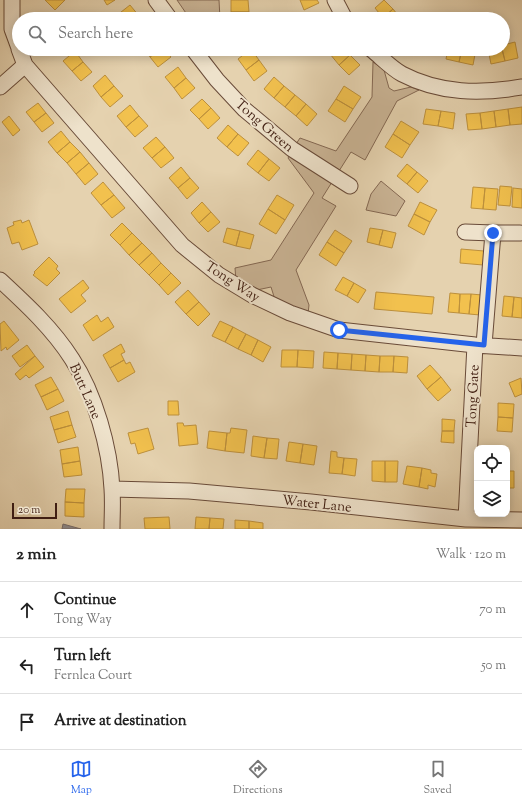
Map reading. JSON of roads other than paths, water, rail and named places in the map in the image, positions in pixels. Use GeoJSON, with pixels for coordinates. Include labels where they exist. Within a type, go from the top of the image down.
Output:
{"type":"FeatureCollection","features":[{"type":"Feature","properties":{"kind":"street"},"geometry":{"type":"LineString","coordinates":[[12,0],[12,29]]}},
{"type":"Feature","properties":{"kind":"street"},"geometry":{"type":"LineString","coordinates":[[156,0],[165,12]]}},
{"type":"Feature","properties":{"kind":"street"},"geometry":{"type":"LineString","coordinates":[[335,0],[341,12]]}},
{"type":"Feature","properties":{"kind":"street"},"geometry":{"type":"LineString","coordinates":[[0,87],[25,65],[22,56]]}},
{"type":"Feature","properties":{"kind":"street","name":"Tong Green"},"geometry":{"type":"LineString","coordinates":[[198,56],[217,80],[244,109],[292,149],[350,186]]}},
{"type":"Feature","properties":{"kind":"street"},"geometry":{"type":"LineString","coordinates":[[380,56],[402,74],[427,84],[462,92],[493,92],[522,87]]}},
{"type":"Feature","properties":{"kind":"street","name":"Tong Way"},"geometry":{"type":"LineString","coordinates":[[25,65],[182,245],[226,279],[252,295],[290,314],[339,330],[479,345],[522,348]]}},
{"type":"Feature","properties":{"kind":"street"},"geometry":{"type":"LineString","coordinates":[[465,232],[520,233]]}},
{"type":"Feature","properties":{"kind":"street","name":"Tong Gate"},"geometry":{"type":"LineString","coordinates":[[466,519],[479,345],[493,233]]}},
{"type":"Feature","properties":{"kind":"street","name":"Butt Lane"},"geometry":{"type":"LineString","coordinates":[[0,280],[50,330],[72,359],[90,392],[103,430],[112,489],[112,529]]}},
{"type":"Feature","properties":{"kind":"street","name":"Water Lane"},"geometry":{"type":"LineString","coordinates":[[112,489],[204,492],[466,519],[522,520]]}}]}
